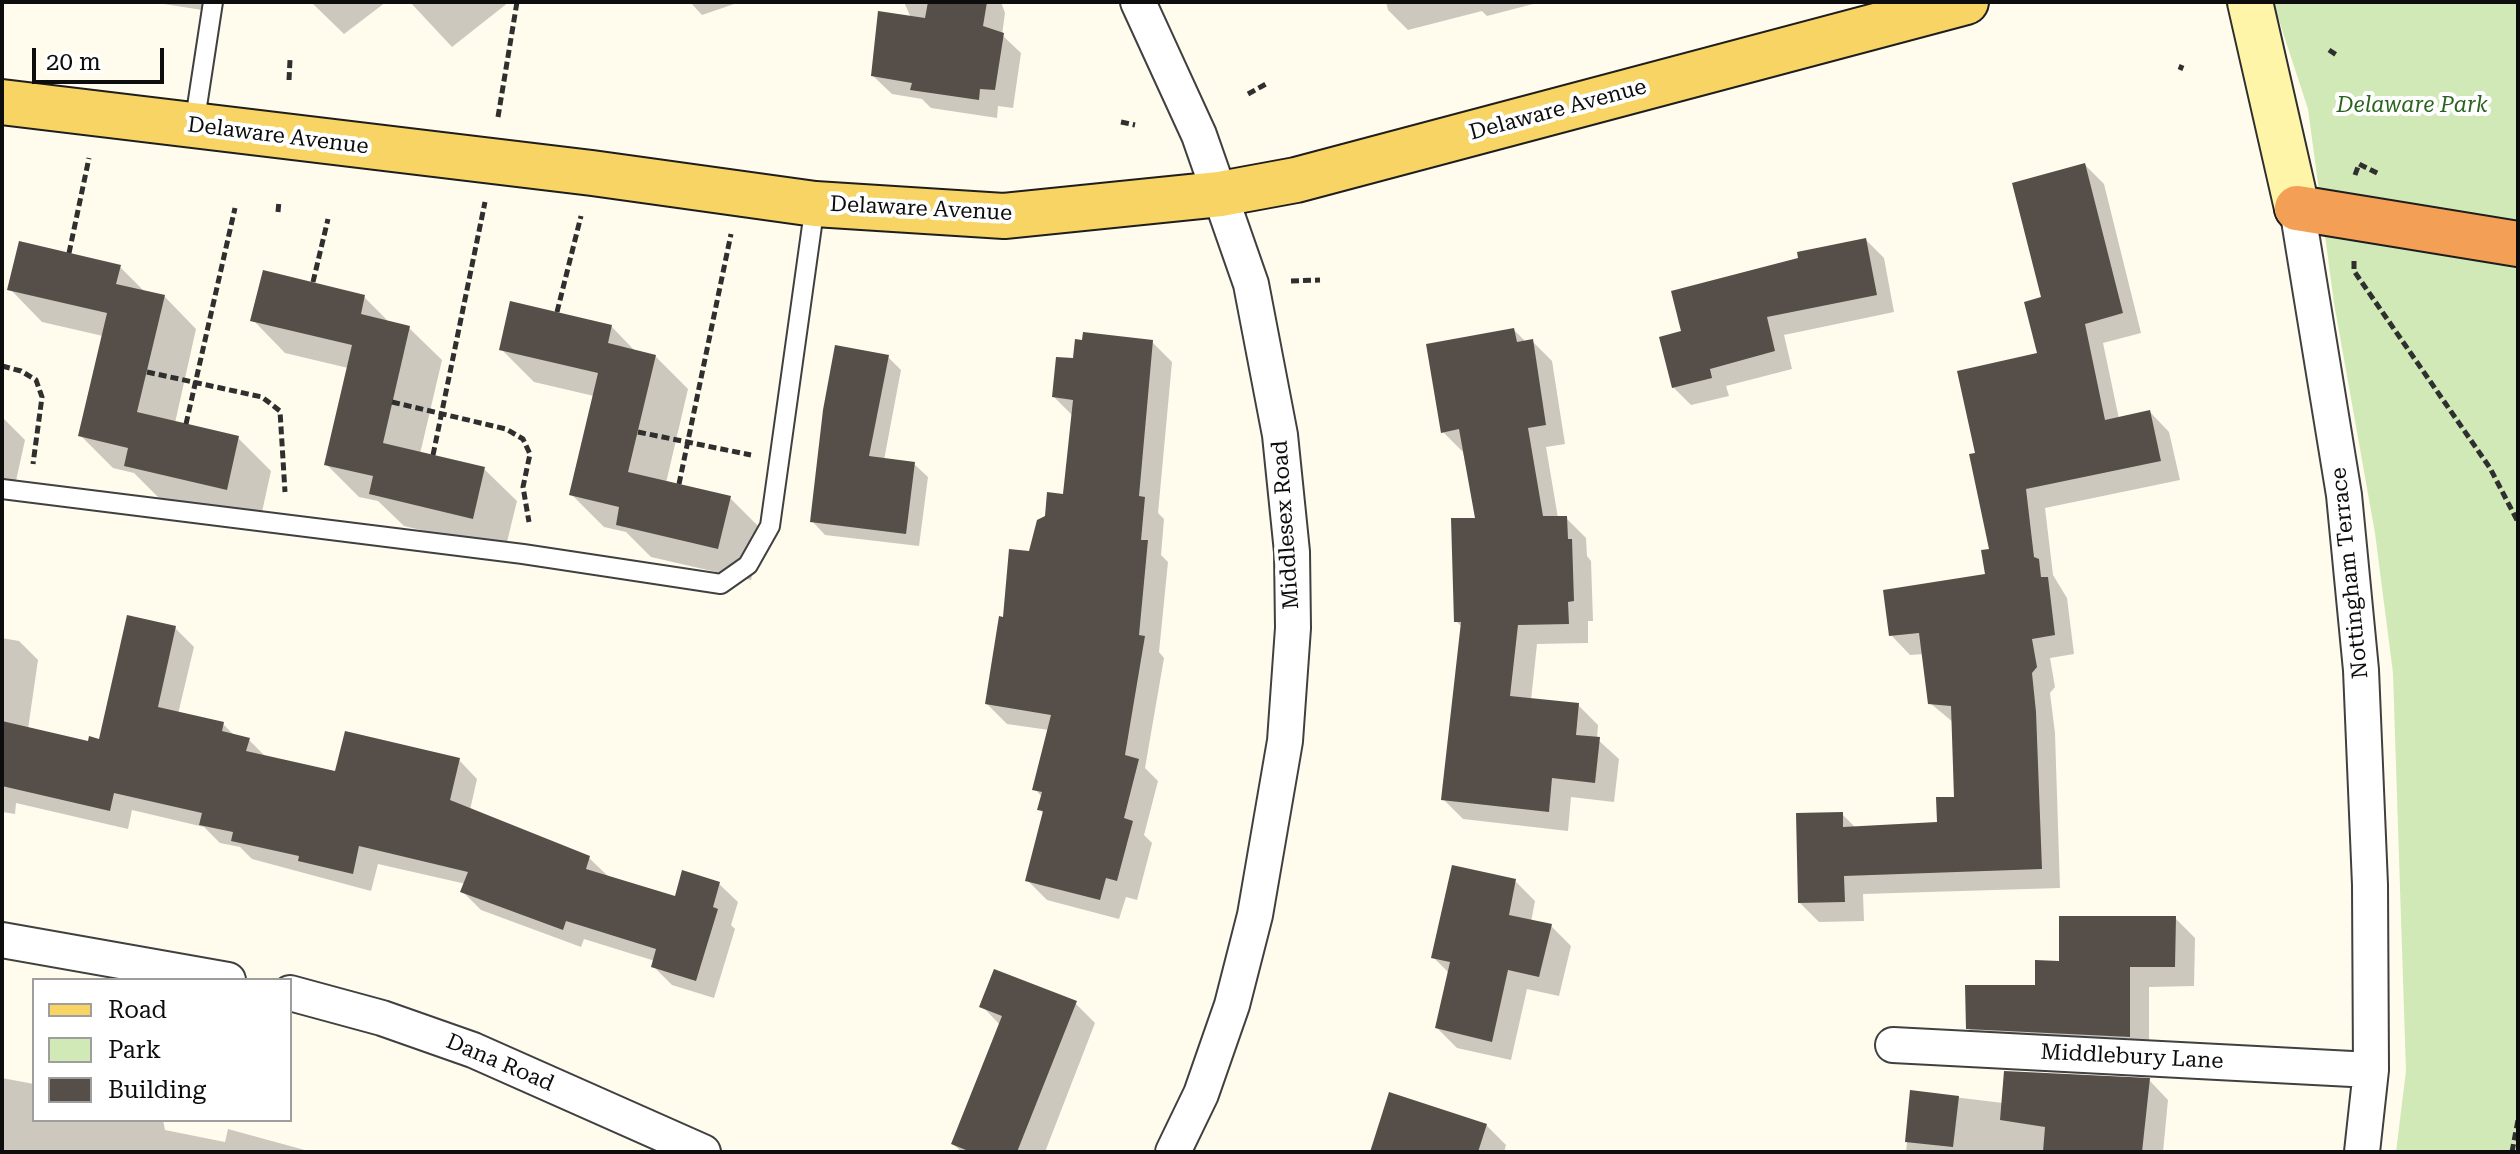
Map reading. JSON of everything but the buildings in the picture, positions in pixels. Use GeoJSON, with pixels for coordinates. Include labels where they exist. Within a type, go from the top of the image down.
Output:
{"type":"FeatureCollection","features":[{"type":"Feature","properties":{"kind":"highway"},"geometry":{"type":"LineString","coordinates":[[2297,208],[2518,244]]}},
{"type":"Feature","properties":{"kind":"main road","name":"Delaware Avenue"},"geometry":{"type":"LineString","coordinates":[[2,102],[592,173],[815,204],[1004,216],[1220,194],[1311,176],[1966,2]]}},
{"type":"Feature","properties":{"kind":"street","name":"Middlesex Road"},"geometry":{"type":"LineString","coordinates":[[1138,2],[1199,135],[1251,284],[1280,435],[1292,552],[1293,628],[1285,741],[1255,915],[1232,1005],[1201,1094],[1173,1152]]}},
{"type":"Feature","properties":{"kind":"street","name":"Nottingham Terrace"},"geometry":{"type":"LineString","coordinates":[[2250,2],[2297,208],[2344,495],[2361,670],[2370,885],[2371,1070],[2362,1152]]}},
{"type":"Feature","properties":{"kind":"street"},"geometry":{"type":"LineString","coordinates":[[2,940],[217,978]]}},
{"type":"Feature","properties":{"kind":"street","name":"Dana Road"},"geometry":{"type":"LineString","coordinates":[[292,994],[382,1018],[473,1050],[703,1152]]}},
{"type":"Feature","properties":{"kind":"street","name":"Middlebury Lane"},"geometry":{"type":"LineString","coordinates":[[1893,1045],[2371,1070]]}},
{"type":"Feature","properties":{"kind":"lane"},"geometry":{"type":"LineString","coordinates":[[194,126],[213,2]]}},
{"type":"Feature","properties":{"kind":"lane"},"geometry":{"type":"LineString","coordinates":[[2,489],[508,552],[721,584],[748,565],[770,526],[815,204]]}},
{"type":"Feature","properties":{"kind":"path"},"geometry":{"type":"LineString","coordinates":[[500,101],[517,2]]}},
{"type":"Feature","properties":{"kind":"path"},"geometry":{"type":"LineString","coordinates":[[2329,50],[2338,56]]}},
{"type":"Feature","properties":{"kind":"path"},"geometry":{"type":"LineString","coordinates":[[289,80],[290,60]]}},
{"type":"Feature","properties":{"kind":"path"},"geometry":{"type":"LineString","coordinates":[[1248,94],[1266,84]]}},
{"type":"Feature","properties":{"kind":"path"},"geometry":{"type":"LineString","coordinates":[[1121,122],[1135,125]]}},
{"type":"Feature","properties":{"kind":"path"},"geometry":{"type":"LineString","coordinates":[[2355,171],[2359,164]]}},
{"type":"Feature","properties":{"kind":"path"},"geometry":{"type":"LineString","coordinates":[[69,253],[86,175]]}},
{"type":"Feature","properties":{"kind":"path"},"geometry":{"type":"LineString","coordinates":[[278,212],[279,201]]}},
{"type":"Feature","properties":{"kind":"path"},"geometry":{"type":"LineString","coordinates":[[186,424],[235,208]]}},
{"type":"Feature","properties":{"kind":"path"},"geometry":{"type":"LineString","coordinates":[[313,282],[328,219]]}},
{"type":"Feature","properties":{"kind":"path"},"geometry":{"type":"LineString","coordinates":[[433,455],[483,224]]}},
{"type":"Feature","properties":{"kind":"path"},"geometry":{"type":"LineString","coordinates":[[557,312],[576,235]]}},
{"type":"Feature","properties":{"kind":"path"},"geometry":{"type":"LineString","coordinates":[[679,484],[727,254]]}},
{"type":"Feature","properties":{"kind":"path"},"geometry":{"type":"LineString","coordinates":[[2354,271],[2490,468],[2518,522]]}},
{"type":"Feature","properties":{"kind":"path"},"geometry":{"type":"LineString","coordinates":[[1291,281],[1320,280]]}},
{"type":"Feature","properties":{"kind":"path"},"geometry":{"type":"LineString","coordinates":[[2,366],[21,371],[36,380],[42,397],[32,465]]}},
{"type":"Feature","properties":{"kind":"path"},"geometry":{"type":"LineString","coordinates":[[147,372],[262,397],[280,411],[286,491]]}},
{"type":"Feature","properties":{"kind":"path"},"geometry":{"type":"LineString","coordinates":[[392,402],[506,429],[523,439],[530,454],[523,487],[529,521]]}},
{"type":"Feature","properties":{"kind":"path"},"geometry":{"type":"LineString","coordinates":[[638,432],[764,457]]}},
{"type":"Feature","properties":{"kind":"path"},"geometry":{"type":"LineString","coordinates":[[2512,1152],[2518,1120]]}},
{"type":"Feature","properties":{"kind":"green space","name":"Delaware Park"},"geometry":{"type":"Polygon","coordinates":[[[2273,2],[2518,2],[2518,1152],[2396,1152],[2406,1071],[2393,673],[2375,533],[2334,303],[2308,109],[2273,2]]]}}]}
